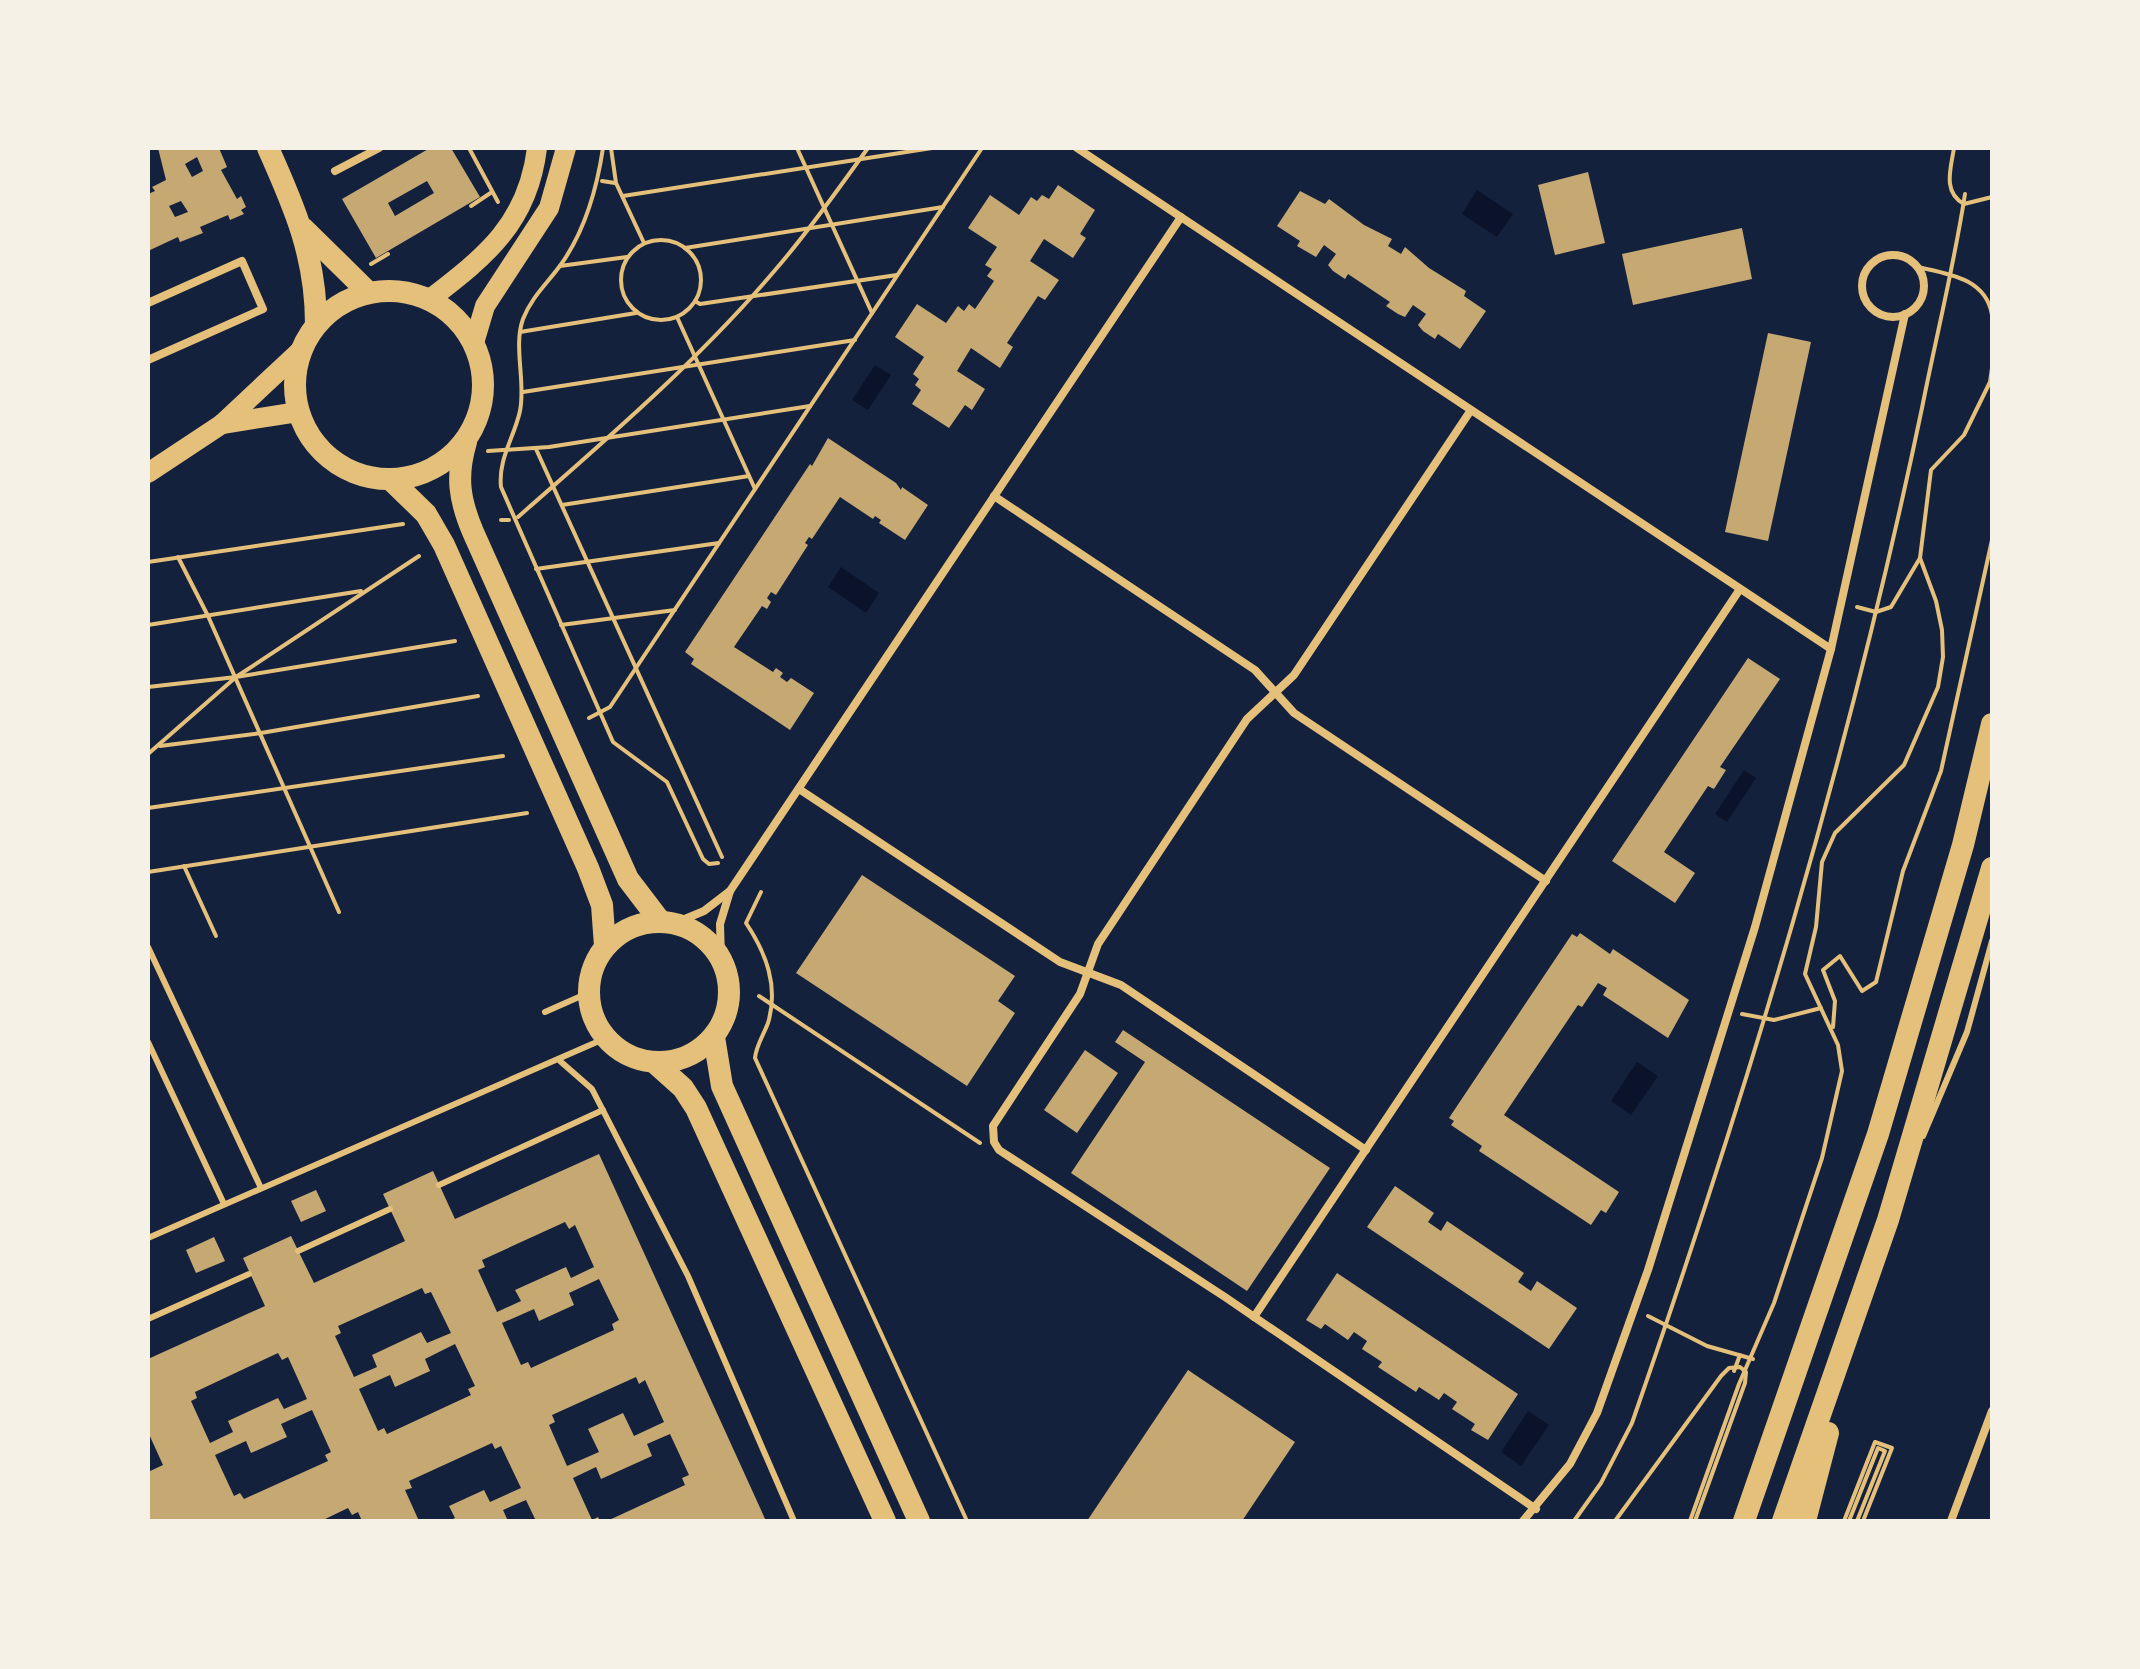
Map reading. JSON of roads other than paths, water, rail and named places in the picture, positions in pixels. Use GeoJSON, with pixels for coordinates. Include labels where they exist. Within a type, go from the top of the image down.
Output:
{"type":"FeatureCollection","features":[{"type":"Feature","properties":{"kind":"highway"},"geometry":{"type":"LineString","coordinates":[[268,148],[304,229],[316,288],[316,324]]}},
{"type":"Feature","properties":{"kind":"highway"},"geometry":{"type":"LineString","coordinates":[[304,229],[368,292]]}},
{"type":"Feature","properties":{"kind":"highway"},"geometry":{"type":"LineString","coordinates":[[468,436],[449,458],[422,474],[391,480],[360,475],[333,462],[311,440],[298,412],[294,381],[300,351],[316,324],[339,304],[368,292],[400,290],[430,299],[456,317],[474,343],[483,373],[482,404],[468,436],[459,484],[469,524],[628,879],[668,922],[699,933],[721,958],[730,993],[726,1016],[714,1037],[697,1052],[677,1060],[654,1062],[636,1059],[606,1038],[596,1025],[588,993],[590,976],[605,946],[630,928],[668,922]]}},
{"type":"Feature","properties":{"kind":"highway"},"geometry":{"type":"LineString","coordinates":[[391,480],[426,514],[444,545],[588,868],[602,905],[605,946]]}},
{"type":"Feature","properties":{"kind":"highway"},"geometry":{"type":"LineString","coordinates":[[1744,1521],[1878,1134],[1963,845],[1992,724]]}},
{"type":"Feature","properties":{"kind":"highway"},"geometry":{"type":"LineString","coordinates":[[1783,1521],[1888,1220],[1992,868]]}},
{"type":"Feature","properties":{"kind":"highway"},"geometry":{"type":"LineString","coordinates":[[714,1037],[722,1086],[919,1521]]}},
{"type":"Feature","properties":{"kind":"highway"},"geometry":{"type":"LineString","coordinates":[[654,1062],[683,1088],[696,1108],[885,1521]]}},
{"type":"Feature","properties":{"kind":"highway"},"geometry":{"type":"LineString","coordinates":[[1805,1521],[1855,1320]]}},
{"type":"Feature","properties":{"kind":"main road"},"geometry":{"type":"LineString","coordinates":[[430,299],[477,265],[503,235],[527,189],[537,148]]}},
{"type":"Feature","properties":{"kind":"main road"},"geometry":{"type":"LineString","coordinates":[[474,343],[485,306],[549,208],[566,148]]}},
{"type":"Feature","properties":{"kind":"main road"},"geometry":{"type":"LineString","coordinates":[[148,473],[222,424],[300,351]]}},
{"type":"Feature","properties":{"kind":"main road"},"geometry":{"type":"LineString","coordinates":[[222,424],[298,412]]}},
{"type":"Feature","properties":{"kind":"street"},"geometry":{"type":"LineString","coordinates":[[335,171],[379,148]]}},
{"type":"Feature","properties":{"kind":"street"},"geometry":{"type":"LineString","coordinates":[[1077,148],[1831,649]]}},
{"type":"Feature","properties":{"kind":"street"},"geometry":{"type":"LineString","coordinates":[[721,958],[720,924],[730,891],[1181,217]]}},
{"type":"Feature","properties":{"kind":"street"},"geometry":{"type":"LineString","coordinates":[[1523,1521],[1570,1464],[1597,1413],[1634,1309],[1728,1011],[1831,649],[1905,314],[1921,296],[1923,286],[1917,267],[1900,255],[1880,257],[1866,271],[1862,290],[1865,299],[1878,313],[1892,316],[1905,314]]}},
{"type":"Feature","properties":{"kind":"street"},"geometry":{"type":"LineString","coordinates":[[148,303],[242,261],[263,309],[148,360]]}},
{"type":"Feature","properties":{"kind":"street"},"geometry":{"type":"LineString","coordinates":[[1892,316],[1900,338]]}},
{"type":"Feature","properties":{"kind":"street"},"geometry":{"type":"LineString","coordinates":[[1471,410],[1294,675],[1253,711],[1098,944],[1080,994],[993,1126],[993,1138],[1012,1158],[1254,1317],[1536,1509]]}},
{"type":"Feature","properties":{"kind":"street"},"geometry":{"type":"LineString","coordinates":[[994,496],[1255,670],[1294,713],[1546,881]]}},
{"type":"Feature","properties":{"kind":"street"},"geometry":{"type":"LineString","coordinates":[[1254,1317],[1740,589]]}},
{"type":"Feature","properties":{"kind":"street"},"geometry":{"type":"LineString","coordinates":[[799,789],[1060,962],[1121,985],[1366,1150]]}},
{"type":"Feature","properties":{"kind":"street"},"geometry":{"type":"LineString","coordinates":[[668,922],[696,916],[730,891]]}},
{"type":"Feature","properties":{"kind":"street"},"geometry":{"type":"LineString","coordinates":[[1951,1521],[1992,1411]]}},
{"type":"Feature","properties":{"kind":"lane"},"geometry":{"type":"LineString","coordinates":[[1888,1220],[1967,1032],[1992,941]]}},
{"type":"Feature","properties":{"kind":"lane"},"geometry":{"type":"LineString","coordinates":[[148,947],[261,1188]]}},
{"type":"Feature","properties":{"kind":"lane"},"geometry":{"type":"LineString","coordinates":[[545,1012],[588,993]]}},
{"type":"Feature","properties":{"kind":"lane"},"geometry":{"type":"LineString","coordinates":[[148,1238],[547,1062],[560,1061],[606,1038]]}},
{"type":"Feature","properties":{"kind":"lane"},"geometry":{"type":"LineString","coordinates":[[148,1042],[224,1204]]}},
{"type":"Feature","properties":{"kind":"lane"},"geometry":{"type":"LineString","coordinates":[[560,1061],[592,1089],[688,1276],[794,1521]]}},
{"type":"Feature","properties":{"kind":"lane"},"geometry":{"type":"LineString","coordinates":[[439,1185],[603,1110]]}},
{"type":"Feature","properties":{"kind":"lane"},"geometry":{"type":"LineString","coordinates":[[298,1251],[390,1209]]}},
{"type":"Feature","properties":{"kind":"lane"},"geometry":{"type":"LineString","coordinates":[[148,1319],[249,1274]]}},
{"type":"Feature","properties":{"kind":"water"},"geometry":{"type":"Polygon","coordinates":[[[1477,190],[1513,214],[1497,237],[1462,214],[1477,190]]]}},
{"type":"Feature","properties":{"kind":"water"},"geometry":{"type":"Polygon","coordinates":[[[875,365],[891,375],[868,410],[852,400],[875,365]]]}},
{"type":"Feature","properties":{"kind":"water"},"geometry":{"type":"Polygon","coordinates":[[[841,567],[879,593],[866,613],[828,587],[841,567]]]}},
{"type":"Feature","properties":{"kind":"water"},"geometry":{"type":"Polygon","coordinates":[[[1744,770],[1756,778],[1727,822],[1715,814],[1744,770]]]}},
{"type":"Feature","properties":{"kind":"water"},"geometry":{"type":"Polygon","coordinates":[[[1637,1062],[1658,1076],[1631,1115],[1611,1101],[1637,1062]]]}},
{"type":"Feature","properties":{"kind":"water"},"geometry":{"type":"Polygon","coordinates":[[[1528,1411],[1549,1425],[1521,1466],[1501,1452],[1528,1411]]]}}]}
